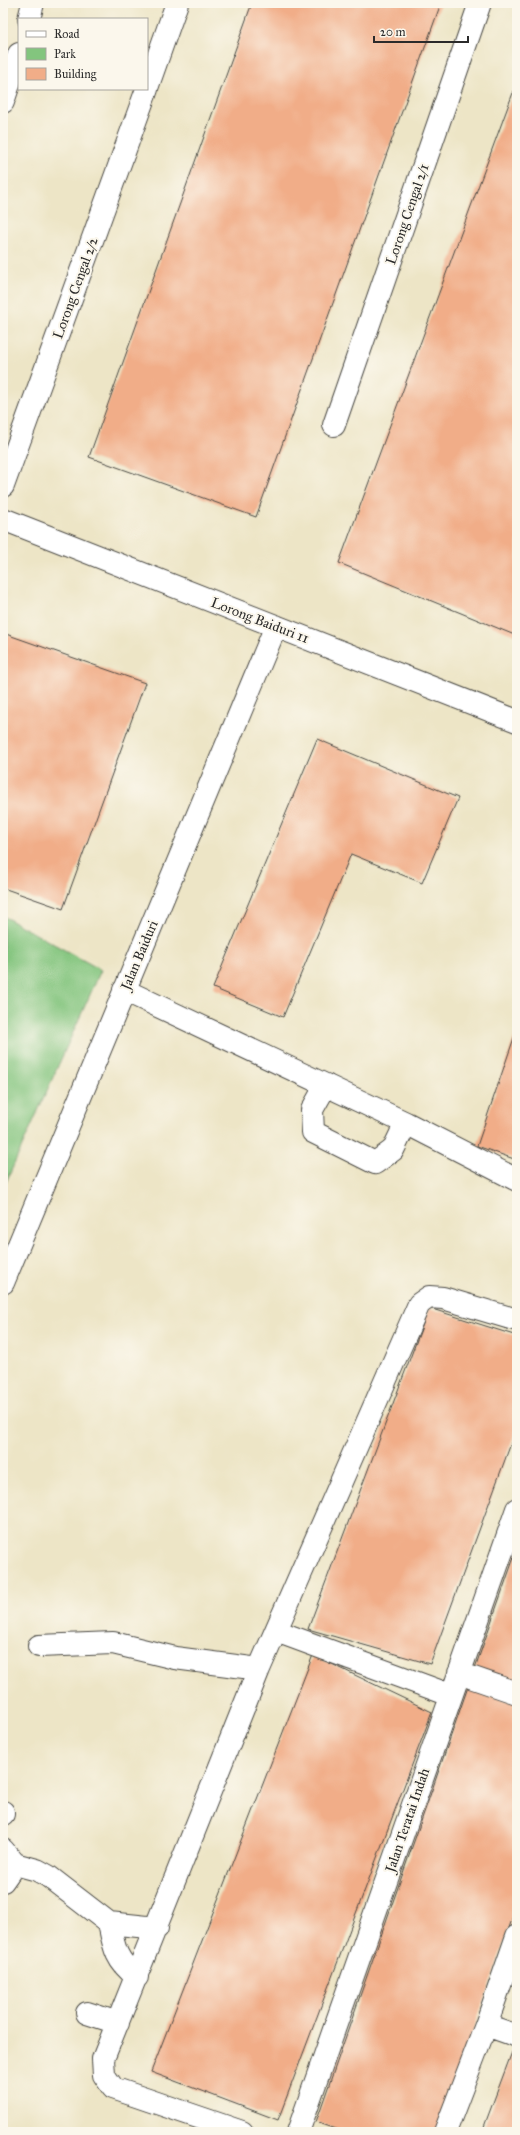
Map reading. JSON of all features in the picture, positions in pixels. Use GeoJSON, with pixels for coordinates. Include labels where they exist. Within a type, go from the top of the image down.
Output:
{"type":"FeatureCollection","features":[{"type":"Feature","properties":{"kind":"street"},"geometry":{"type":"LineString","coordinates":[[29,18],[33,3]]}},
{"type":"Feature","properties":{"kind":"street","name":"Lorong Cengal 2/2"},"geometry":{"type":"LineString","coordinates":[[148,79],[176,3]]}},
{"type":"Feature","properties":{"kind":"street","name":"Lorong Cengal 2/1"},"geometry":{"type":"LineString","coordinates":[[334,425],[480,3]]}},
{"type":"Feature","properties":{"kind":"street"},"geometry":{"type":"LineString","coordinates":[[3,102],[18,57]]}},
{"type":"Feature","properties":{"kind":"street","name":"Lorong Cengal 2/2"},"geometry":{"type":"LineString","coordinates":[[3,486],[144,90]]}},
{"type":"Feature","properties":{"kind":"street","name":"Lorong Baiduri 11"},"geometry":{"type":"LineString","coordinates":[[3,519],[517,721]]}},
{"type":"Feature","properties":{"kind":"street","name":"Jalan Baiduri"},"geometry":{"type":"LineString","coordinates":[[3,1283],[276,626]]}},
{"type":"Feature","properties":{"kind":"street"},"geometry":{"type":"LineString","coordinates":[[124,990],[406,1123],[517,1180]]}},
{"type":"Feature","properties":{"kind":"street"},"geometry":{"type":"LineString","coordinates":[[326,1085],[312,1110],[313,1132],[375,1163],[393,1150],[406,1123]]}},
{"type":"Feature","properties":{"kind":"street"},"geometry":{"type":"LineString","coordinates":[[242,2132],[113,2088],[104,2075],[103,2059],[259,1669],[419,1304],[429,1297],[443,1298],[517,1320]]}},
{"type":"Feature","properties":{"kind":"street","name":"Jalan Teratai Indah"},"geometry":{"type":"LineString","coordinates":[[302,2131],[450,1695],[460,1673],[517,1509]]}},
{"type":"Feature","properties":{"kind":"street"},"geometry":{"type":"LineString","coordinates":[[276,1630],[450,1695]]}},
{"type":"Feature","properties":{"kind":"street"},"geometry":{"type":"LineString","coordinates":[[39,1646],[113,1643],[175,1658],[259,1669]]}},
{"type":"Feature","properties":{"kind":"street"},"geometry":{"type":"LineString","coordinates":[[460,1673],[517,1693]]}},
{"type":"Feature","properties":{"kind":"street"},"geometry":{"type":"LineString","coordinates":[[7,1865],[37,1870],[48,1876],[109,1923],[156,1928]]}},
{"type":"Feature","properties":{"kind":"street"},"geometry":{"type":"LineString","coordinates":[[109,1923],[114,1946],[124,1967],[137,1977]]}},
{"type":"Feature","properties":{"kind":"street"},"geometry":{"type":"LineString","coordinates":[[445,2132],[486,2025],[517,1936]]}},
{"type":"Feature","properties":{"kind":"street"},"geometry":{"type":"LineString","coordinates":[[87,2013],[118,2023]]}},
{"type":"Feature","properties":{"kind":"street"},"geometry":{"type":"LineString","coordinates":[[486,2025],[517,2036]]}},
{"type":"Feature","properties":{"kind":"green space"},"geometry":{"type":"Polygon","coordinates":[[[3,916],[101,970],[3,1189],[3,916]]]}},
{"type":"Feature","properties":{"kind":"building"},"geometry":{"type":"Polygon","coordinates":[[[252,3],[441,3],[256,517],[89,457],[252,3]]]}},
{"type":"Feature","properties":{"kind":"building"},"geometry":{"type":"Polygon","coordinates":[[[517,82],[517,636],[339,563],[517,82]]]}},
{"type":"Feature","properties":{"kind":"building"},"geometry":{"type":"Polygon","coordinates":[[[3,633],[145,683],[63,909],[3,888],[3,633]]]}},
{"type":"Feature","properties":{"kind":"building"},"geometry":{"type":"Polygon","coordinates":[[[317,739],[458,798],[422,883],[351,854],[283,1017],[213,988],[317,739]]]}},
{"type":"Feature","properties":{"kind":"building"},"geometry":{"type":"Polygon","coordinates":[[[517,1029],[517,1160],[477,1146],[517,1029]]]}},
{"type":"Feature","properties":{"kind":"building"},"geometry":{"type":"Polygon","coordinates":[[[429,1308],[517,1336],[517,1427],[430,1664],[308,1629],[429,1308]]]}},
{"type":"Feature","properties":{"kind":"building"},"geometry":{"type":"Polygon","coordinates":[[[517,1549],[517,1683],[475,1668],[517,1549]]]}},
{"type":"Feature","properties":{"kind":"building"},"geometry":{"type":"Polygon","coordinates":[[[313,1655],[432,1712],[278,2120],[151,2072],[313,1655]]]}},
{"type":"Feature","properties":{"kind":"building"},"geometry":{"type":"Polygon","coordinates":[[[468,1687],[517,1704],[517,1905],[438,2132],[345,2132],[316,2122],[468,1687]]]}},
{"type":"Feature","properties":{"kind":"building"},"geometry":{"type":"Polygon","coordinates":[[[512,2052],[517,2054],[517,2132],[482,2132],[512,2052]]]}}]}
